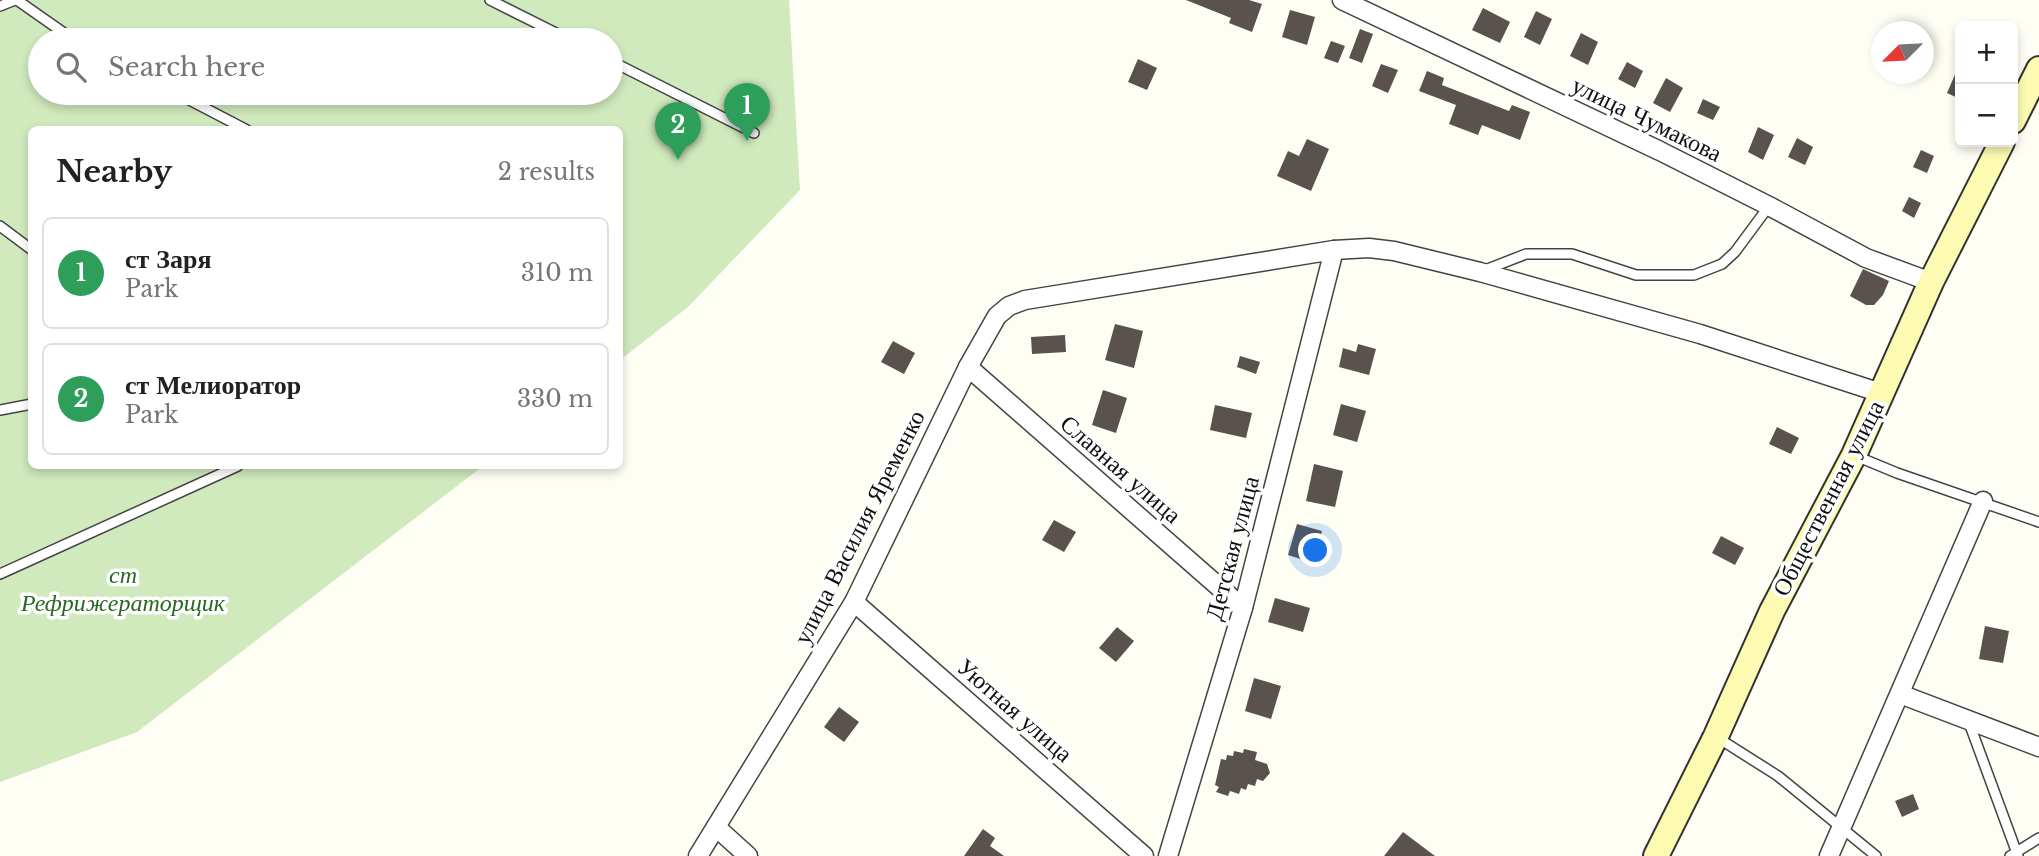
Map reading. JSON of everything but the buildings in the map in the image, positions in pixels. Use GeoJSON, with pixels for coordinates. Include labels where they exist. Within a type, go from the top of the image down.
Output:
{"type":"FeatureCollection","features":[{"type":"Feature","properties":{"kind":"main road"},"geometry":{"type":"LineString","coordinates":[[2018,111],[2039,69]]}},
{"type":"Feature","properties":{"kind":"main road","name":"Общественная улица"},"geometry":{"type":"LineString","coordinates":[[1656,856],[1716,736],[1772,611],[1854,455],[1931,282],[1999,147]]}},
{"type":"Feature","properties":{"kind":"street","name":"улица Чумакова"},"geometry":{"type":"LineString","coordinates":[[1342,0],[1660,151],[1866,258],[1931,282]]}},
{"type":"Feature","properties":{"kind":"street"},"geometry":{"type":"LineString","coordinates":[[1334,250],[1369,248],[1394,251],[1480,272],[1700,334],[1881,393]]}},
{"type":"Feature","properties":{"kind":"street","name":"улица Василия Яременко"},"geometry":{"type":"LineString","coordinates":[[698,856],[854,602],[968,367],[997,316],[1009,306],[1025,300],[1334,250]]}},
{"type":"Feature","properties":{"kind":"street","name":"Детская улица"},"geometry":{"type":"LineString","coordinates":[[1168,856],[1243,608],[1334,250]]}},
{"type":"Feature","properties":{"kind":"street","name":"Славная улица"},"geometry":{"type":"LineString","coordinates":[[968,367],[1243,608]]}},
{"type":"Feature","properties":{"kind":"street"},"geometry":{"type":"LineString","coordinates":[[1829,856],[1983,501]]}},
{"type":"Feature","properties":{"kind":"street","name":"Уютная улица"},"geometry":{"type":"LineString","coordinates":[[854,602],[1144,856]]}},
{"type":"Feature","properties":{"kind":"street"},"geometry":{"type":"LineString","coordinates":[[1900,694],[2039,747]]}},
{"type":"Feature","properties":{"kind":"street"},"geometry":{"type":"LineString","coordinates":[[716,827],[748,856]]}},
{"type":"Feature","properties":{"kind":"lane"},"geometry":{"type":"LineString","coordinates":[[0,6],[16,0],[57,28]]}},
{"type":"Feature","properties":{"kind":"lane"},"geometry":{"type":"LineString","coordinates":[[490,0],[546,28]]}},
{"type":"Feature","properties":{"kind":"lane"},"geometry":{"type":"LineString","coordinates":[[623,67],[754,133]]}},
{"type":"Feature","properties":{"kind":"lane"},"geometry":{"type":"LineString","coordinates":[[199,105],[239,126]]}},
{"type":"Feature","properties":{"kind":"lane"},"geometry":{"type":"LineString","coordinates":[[1480,272],[1526,254],[1548,253],[1572,254],[1636,275],[1694,275],[1722,264],[1735,252],[1769,206]]}},
{"type":"Feature","properties":{"kind":"lane"},"geometry":{"type":"LineString","coordinates":[[0,226],[28,247]]}},
{"type":"Feature","properties":{"kind":"lane"},"geometry":{"type":"LineString","coordinates":[[0,410],[28,405]]}},
{"type":"Feature","properties":{"kind":"lane"},"geometry":{"type":"LineString","coordinates":[[1854,455],[1897,473],[2039,522]]}},
{"type":"Feature","properties":{"kind":"lane"},"geometry":{"type":"LineString","coordinates":[[0,574],[231,469]]}},
{"type":"Feature","properties":{"kind":"lane"},"geometry":{"type":"LineString","coordinates":[[1968,720],[2015,855],[2039,838]]}},
{"type":"Feature","properties":{"kind":"lane"},"geometry":{"type":"LineString","coordinates":[[1716,736],[1778,775],[1876,856]]}},
{"type":"Feature","properties":{"kind":"green space","name":"ст Рефрижераторщик"},"geometry":{"type":"Polygon","coordinates":[[[0,0],[789,0],[800,190],[688,307],[623,358],[623,126],[28,126],[28,469],[479,469],[137,732],[0,782],[0,0]]]}},
{"type":"Feature","properties":{"kind":"place","name":"ст Заря"},"geometry":{"type":"Point","coordinates":[747,141]}},
{"type":"Feature","properties":{"kind":"place","name":"ст Мелиоратор"},"geometry":{"type":"Point","coordinates":[678,160]}}]}
